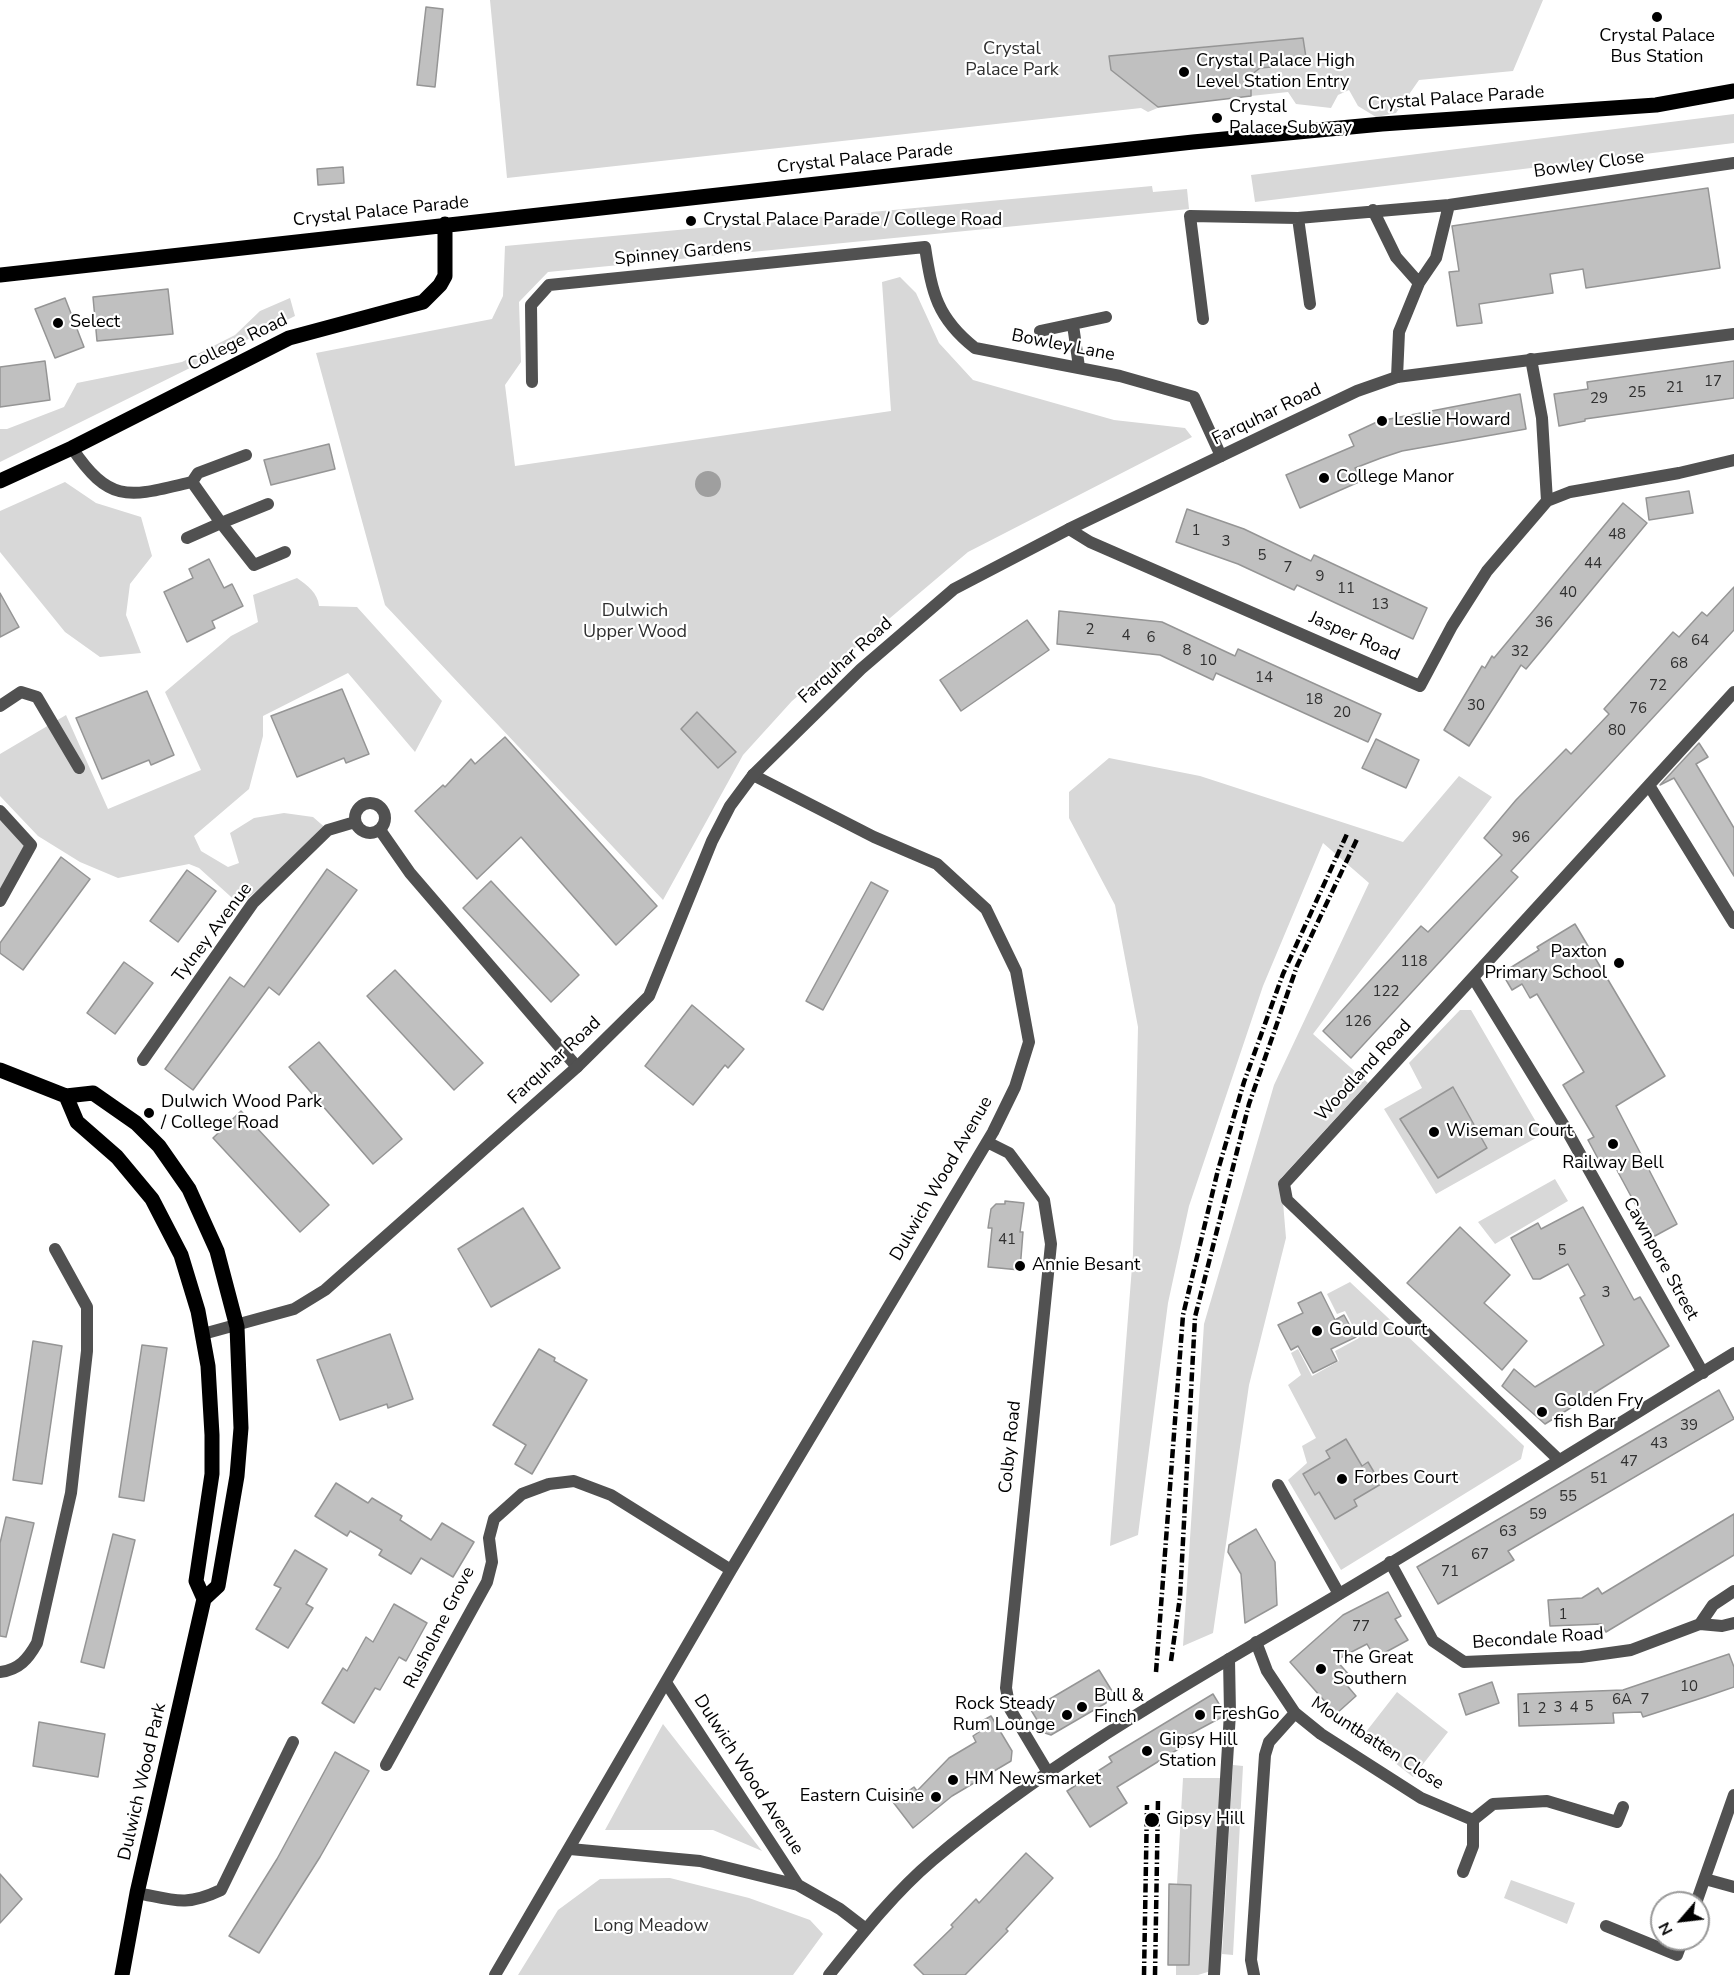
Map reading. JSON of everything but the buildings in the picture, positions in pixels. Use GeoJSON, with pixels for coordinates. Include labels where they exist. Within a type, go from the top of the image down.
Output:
{"type":"FeatureCollection","features":[{"type":"Feature","properties":{"kind":"main road","name":"Crystal Palace Parade"},"geometry":{"type":"LineString","coordinates":[[0,275],[445,224],[1241,138],[1393,123],[1656,105],[1734,91]]}},
{"type":"Feature","properties":{"kind":"main road","name":"College Road"},"geometry":{"type":"LineString","coordinates":[[0,481],[72,448],[289,338],[423,302],[440,285],[445,276],[447,255],[445,224]]}},
{"type":"Feature","properties":{"kind":"main road","name":"Dulwich Wood Park"},"geometry":{"type":"LineString","coordinates":[[0,1070],[66,1096],[93,1092],[136,1123],[170,1160],[189,1189],[217,1251],[237,1327],[241,1428],[234,1499],[218,1586],[204,1599],[137,1893],[122,1975]]}},
{"type":"Feature","properties":{"kind":"main road","name":"Dulwich Wood Park"},"geometry":{"type":"LineString","coordinates":[[66,1096],[77,1122],[117,1157],[152,1199],[181,1255],[203,1335],[210,1384],[212,1455],[205,1533],[196,1581],[204,1599]]}},
{"type":"Feature","properties":{"kind":"street","name":"Bowley Close"},"geometry":{"type":"LineString","coordinates":[[1203,319],[1190,216],[1298,218],[1449,205],[1734,163]]}},
{"type":"Feature","properties":{"kind":"street"},"geometry":{"type":"LineString","coordinates":[[1397,377],[1399,332],[1419,283],[1436,258],[1449,205]]}},
{"type":"Feature","properties":{"kind":"street"},"geometry":{"type":"LineString","coordinates":[[1372,210],[1396,257],[1419,283]]}},
{"type":"Feature","properties":{"kind":"street"},"geometry":{"type":"LineString","coordinates":[[1298,218],[1310,304]]}},
{"type":"Feature","properties":{"kind":"street","name":"Bowley Lane"},"geometry":{"type":"LineString","coordinates":[[925,247],[930,277],[943,317],[975,348],[1079,367],[1194,397],[1221,456]]}},
{"type":"Feature","properties":{"kind":"street","name":"Spinney Gardens"},"geometry":{"type":"LineString","coordinates":[[532,382],[531,305],[549,285],[925,247]]}},
{"type":"Feature","properties":{"kind":"street"},"geometry":{"type":"LineString","coordinates":[[1040,331],[1106,317]]}},
{"type":"Feature","properties":{"kind":"street"},"geometry":{"type":"LineString","coordinates":[[1073,325],[1079,367]]}},
{"type":"Feature","properties":{"kind":"street","name":"Farquhar Road"},"geometry":{"type":"LineString","coordinates":[[203,1335],[294,1309],[326,1290],[577,1067],[649,996],[712,841],[730,806],[753,775],[861,669],[954,589],[1221,456],[1357,391],[1397,377],[1734,334]]}},
{"type":"Feature","properties":{"kind":"street"},"geometry":{"type":"LineString","coordinates":[[1531,359],[1542,418],[1547,501],[1570,492],[1679,473],[1734,460]]}},
{"type":"Feature","properties":{"kind":"street"},"geometry":{"type":"LineString","coordinates":[[72,448],[89,473],[119,493],[145,493],[192,482],[198,473],[246,455]]}},
{"type":"Feature","properties":{"kind":"street"},"geometry":{"type":"LineString","coordinates":[[192,482],[254,565],[285,552]]}},
{"type":"Feature","properties":{"kind":"street","name":"Jasper Road"},"geometry":{"type":"LineString","coordinates":[[1069,530],[1100,547],[1420,686],[1474,591],[1547,501]]}},
{"type":"Feature","properties":{"kind":"street"},"geometry":{"type":"LineString","coordinates":[[187,538],[268,504]]}},
{"type":"Feature","properties":{"kind":"street"},"geometry":{"type":"LineString","coordinates":[[0,706],[21,692],[37,697],[79,768]]}},
{"type":"Feature","properties":{"kind":"street","name":"Woodland Road"},"geometry":{"type":"LineString","coordinates":[[1558,1459],[1287,1200],[1284,1184],[1474,979],[1734,692]]}},
{"type":"Feature","properties":{"kind":"street","name":"Dulwich Wood Avenue"},"geometry":{"type":"LineString","coordinates":[[495,1975],[667,1684],[731,1570],[987,1142],[1015,1087],[1029,1042],[1016,971],[986,909],[936,864],[874,837],[753,775]]}},
{"type":"Feature","properties":{"kind":"street"},"geometry":{"type":"LineString","coordinates":[[1650,786],[1734,923]]}},
{"type":"Feature","properties":{"kind":"street","name":"Tylney Avenue"},"geometry":{"type":"LineString","coordinates":[[143,1060],[253,903],[328,831],[355,822],[360,806],[365,803],[382,807],[386,819],[380,830]]}},
{"type":"Feature","properties":{"kind":"street"},"geometry":{"type":"LineString","coordinates":[[0,811],[31,845],[0,901]]}},
{"type":"Feature","properties":{"kind":"street"},"geometry":{"type":"LineString","coordinates":[[355,822],[358,828],[369,834],[380,830],[411,873],[577,1067]]}},
{"type":"Feature","properties":{"kind":"street","name":"Cawnpore Street"},"geometry":{"type":"LineString","coordinates":[[1474,979],[1566,1129],[1703,1372]]}},
{"type":"Feature","properties":{"kind":"street","name":"Colby Road"},"geometry":{"type":"LineString","coordinates":[[987,1142],[1009,1153],[1044,1200],[1051,1244],[1006,1688],[1010,1709],[1047,1771]]}},
{"type":"Feature","properties":{"kind":"street"},"geometry":{"type":"LineString","coordinates":[[0,1672],[10,1671],[28,1658],[37,1643],[71,1493],[87,1351],[87,1307],[55,1249]]}},
{"type":"Feature","properties":{"kind":"street"},"geometry":{"type":"LineString","coordinates":[[829,1975],[866,1929],[932,1861],[1047,1771],[1191,1681],[1339,1594],[1734,1353]]}},
{"type":"Feature","properties":{"kind":"street","name":"Rusholme Grove"},"geometry":{"type":"LineString","coordinates":[[386,1766],[487,1582],[492,1562],[489,1538],[495,1519],[522,1494],[549,1484],[574,1481],[610,1495],[731,1570]]}},
{"type":"Feature","properties":{"kind":"street"},"geometry":{"type":"LineString","coordinates":[[1278,1485],[1339,1594]]}},
{"type":"Feature","properties":{"kind":"street","name":"Becondale Road"},"geometry":{"type":"LineString","coordinates":[[1390,1562],[1433,1641],[1464,1662],[1581,1657],[1631,1650],[1700,1624],[1722,1626],[1734,1623]]}},
{"type":"Feature","properties":{"kind":"street","name":"Becondale Road"},"geometry":{"type":"LineString","coordinates":[[1700,1624],[1713,1605],[1734,1591]]}},
{"type":"Feature","properties":{"kind":"street","name":"Mountbatten Close"},"geometry":{"type":"LineString","coordinates":[[1256,1642],[1268,1671],[1294,1713],[1321,1734],[1421,1797],[1473,1820]]}},
{"type":"Feature","properties":{"kind":"street"},"geometry":{"type":"LineString","coordinates":[[1214,1975],[1230,1713],[1229,1659]]}},
{"type":"Feature","properties":{"kind":"street","name":"Dulwich Wood Avenue"},"geometry":{"type":"LineString","coordinates":[[667,1684],[798,1885]]}},
{"type":"Feature","properties":{"kind":"street","name":"Mountbatten Close"},"geometry":{"type":"LineString","coordinates":[[1254,1975],[1251,1960],[1265,1755],[1269,1742],[1294,1713]]}},
{"type":"Feature","properties":{"kind":"street"},"geometry":{"type":"LineString","coordinates":[[137,1893],[190,1901],[198,1900],[220,1890],[293,1742]]}},
{"type":"Feature","properties":{"kind":"street"},"geometry":{"type":"LineString","coordinates":[[1700,1891],[1734,1795]]}},
{"type":"Feature","properties":{"kind":"street"},"geometry":{"type":"LineString","coordinates":[[1463,1872],[1473,1846],[1473,1820],[1493,1804],[1546,1801],[1617,1822],[1623,1807]]}},
{"type":"Feature","properties":{"kind":"street","name":"Dulwich Wood Avenue"},"geometry":{"type":"LineString","coordinates":[[570,1849],[700,1861],[798,1885],[840,1909],[866,1929]]}},
{"type":"Feature","properties":{"kind":"street"},"geometry":{"type":"LineString","coordinates":[[1705,1879],[1734,1887]]}},
{"type":"Feature","properties":{"kind":"street"},"geometry":{"type":"LineString","coordinates":[[1606,1926],[1650,1944]]}},
{"type":"Feature","properties":{"kind":"green space","name":"Crystal Palace Park"},"geometry":{"type":"Polygon","coordinates":[[[490,0],[1543,0],[1513,71],[1419,80],[1396,113],[1376,117],[1358,106],[1349,90],[1338,95],[1331,108],[1296,104],[1288,92],[1251,96],[1251,75],[1260,68],[1275,67],[1275,55],[1294,39],[1147,52],[1138,61],[1161,96],[1160,107],[1148,112],[1141,108],[507,178],[490,0]]]}},
{"type":"Feature","properties":{"kind":"green space"},"geometry":{"type":"Polygon","coordinates":[[[1734,114],[1734,143],[1255,202],[1251,175],[1734,114]]]}},
{"type":"Feature","properties":{"kind":"green space","name":"Dulwich Upper Wood"},"geometry":{"type":"Polygon","coordinates":[[[1152,186],[1153,192],[1187,189],[1189,209],[548,272],[519,302],[521,362],[505,385],[515,466],[891,411],[882,282],[900,277],[916,293],[939,343],[973,380],[1114,420],[1185,428],[1192,437],[968,552],[792,701],[743,755],[663,900],[385,605],[316,353],[492,319],[503,296],[505,246],[1152,186]]]}},
{"type":"Feature","properties":{"kind":"green space"},"geometry":{"type":"Polygon","coordinates":[[[290,298],[295,316],[0,462],[0,429],[7,429],[64,407],[77,383],[182,362],[235,335],[260,311],[290,298]]]}},
{"type":"Feature","properties":{"kind":"green space"},"geometry":{"type":"Polygon","coordinates":[[[65,482],[96,503],[141,517],[152,556],[130,584],[126,615],[141,653],[100,657],[65,632],[0,552],[0,511],[65,482]]]}},
{"type":"Feature","properties":{"kind":"green space"},"geometry":{"type":"Polygon","coordinates":[[[297,578],[314,593],[319,606],[357,607],[442,701],[415,752],[348,673],[263,716],[263,736],[249,789],[194,836],[201,851],[228,867],[239,863],[230,833],[254,818],[284,813],[313,817],[328,830],[240,905],[199,868],[189,864],[118,878],[80,862],[38,836],[0,796],[0,754],[66,715],[108,809],[201,770],[165,692],[231,636],[258,622],[253,595],[297,578]]]}},
{"type":"Feature","properties":{"kind":"green space"},"geometry":{"type":"Polygon","coordinates":[[[1109,758],[1200,776],[1403,842],[1459,776],[1492,797],[1313,1034],[1368,1083],[1281,1178],[1286,1238],[1249,1385],[1213,1633],[1183,1646],[1204,1324],[1274,1085],[1369,883],[1323,843],[1263,986],[1189,1206],[1168,1303],[1138,1535],[1110,1546],[1133,1254],[1138,1027],[1115,905],[1069,818],[1069,792],[1109,758]]]}},
{"type":"Feature","properties":{"kind":"green space"},"geometry":{"type":"Polygon","coordinates":[[[0,811],[31,845],[0,899],[0,811]]]}},
{"type":"Feature","properties":{"kind":"green space"},"geometry":{"type":"Polygon","coordinates":[[[1460,1010],[1471,1010],[1543,1134],[1436,1194],[1384,1109],[1422,1088],[1409,1063],[1460,1010]],[[1453,1088],[1400,1119],[1411,1138],[1464,1106],[1453,1088]]]}},
{"type":"Feature","properties":{"kind":"green space"},"geometry":{"type":"Polygon","coordinates":[[[1555,1179],[1568,1201],[1495,1244],[1478,1222],[1555,1179]]]}},
{"type":"Feature","properties":{"kind":"green space"},"geometry":{"type":"Polygon","coordinates":[[[1350,1282],[1524,1446],[1521,1459],[1341,1570],[1288,1480],[1307,1463],[1302,1446],[1316,1438],[1288,1385],[1301,1375],[1291,1353],[1298,1349],[1312,1376],[1339,1361],[1335,1351],[1359,1338],[1345,1311],[1337,1314],[1327,1294],[1350,1282]],[[1346,1439],[1326,1451],[1330,1458],[1303,1474],[1315,1494],[1319,1492],[1335,1519],[1354,1500],[1381,1483],[1368,1462],[1362,1465],[1346,1439]]]}},
{"type":"Feature","properties":{"kind":"green space"},"geometry":{"type":"Polygon","coordinates":[[[1397,1692],[1448,1732],[1413,1777],[1362,1737],[1397,1692]]]}},
{"type":"Feature","properties":{"kind":"green space"},"geometry":{"type":"Polygon","coordinates":[[[663,1724],[762,1851],[713,1830],[605,1830],[663,1724]]]}},
{"type":"Feature","properties":{"kind":"green space"},"geometry":{"type":"Polygon","coordinates":[[[1233,1765],[1243,1766],[1233,1955],[1222,1954],[1233,1765]]]}},
{"type":"Feature","properties":{"kind":"green space"},"geometry":{"type":"Polygon","coordinates":[[[1183,1778],[1225,1778],[1214,1970],[1198,1975],[1176,1975],[1176,1965],[1189,1965],[1191,1885],[1177,1884],[1183,1778]]]}},
{"type":"Feature","properties":{"kind":"green space","name":"Long Meadow"},"geometry":{"type":"Polygon","coordinates":[[[670,1878],[749,1898],[810,1920],[823,1934],[793,1975],[518,1975],[558,1910],[600,1879],[670,1878]]]}},
{"type":"Feature","properties":{"kind":"green space"},"geometry":{"type":"Polygon","coordinates":[[[1511,1880],[1575,1903],[1567,1924],[1504,1898],[1511,1880]]]}},
{"type":"Feature","properties":{"kind":"shaded area"},"geometry":{"type":"Polygon","coordinates":[[[708,471],[717,475],[721,484],[717,493],[708,497],[699,493],[695,484],[699,475],[708,471]]]}},
{"type":"Feature","properties":{"kind":"railway"},"geometry":{"type":"LineString","coordinates":[[1156,1672],[1183,1315],[1218,1170],[1244,1082],[1283,974],[1347,834]]}},
{"type":"Feature","properties":{"kind":"railway"},"geometry":{"type":"LineString","coordinates":[[1171,1661],[1180,1597],[1195,1317],[1249,1104],[1297,966],[1358,837]]}},
{"type":"Feature","properties":{"kind":"railway"},"geometry":{"type":"LineString","coordinates":[[1155,1975],[1158,1800]]}},
{"type":"Feature","properties":{"kind":"railway"},"geometry":{"type":"LineString","coordinates":[[1144,1975],[1147,1805]]}},
{"type":"Feature","properties":{"kind":"place","name":"Crystal Palace Bus Station"},"geometry":{"type":"Point","coordinates":[1657,17]}},
{"type":"Feature","properties":{"kind":"place","name":"Crystal Palace High Level Station Entry"},"geometry":{"type":"Point","coordinates":[1184,72]}},
{"type":"Feature","properties":{"kind":"place","name":"Crystal Palace Subway"},"geometry":{"type":"Point","coordinates":[1217,118]}},
{"type":"Feature","properties":{"kind":"place","name":"Crystal Palace Parade / College Road"},"geometry":{"type":"Point","coordinates":[691,221]}},
{"type":"Feature","properties":{"kind":"place","name":"Select"},"geometry":{"type":"Point","coordinates":[58,323]}},
{"type":"Feature","properties":{"kind":"place","name":"Leslie Howard"},"geometry":{"type":"Point","coordinates":[1382,421]}},
{"type":"Feature","properties":{"kind":"place","name":"College Manor"},"geometry":{"type":"Point","coordinates":[1324,478]}},
{"type":"Feature","properties":{"kind":"place","name":"Paxton Primary School"},"geometry":{"type":"Point","coordinates":[1619,963]}},
{"type":"Feature","properties":{"kind":"place","name":"Dulwich Wood Park / College Road"},"geometry":{"type":"Point","coordinates":[149,1113]}},
{"type":"Feature","properties":{"kind":"place","name":"Wiseman Court"},"geometry":{"type":"Point","coordinates":[1434,1132]}},
{"type":"Feature","properties":{"kind":"place","name":"Railway Bell"},"geometry":{"type":"Point","coordinates":[1613,1144]}},
{"type":"Feature","properties":{"kind":"place","name":"Annie Besant"},"geometry":{"type":"Point","coordinates":[1020,1266]}},
{"type":"Feature","properties":{"kind":"place","name":"Gould Court"},"geometry":{"type":"Point","coordinates":[1317,1331]}},
{"type":"Feature","properties":{"kind":"place","name":"Golden Fry fish Bar"},"geometry":{"type":"Point","coordinates":[1542,1412]}},
{"type":"Feature","properties":{"kind":"place","name":"Forbes Court"},"geometry":{"type":"Point","coordinates":[1342,1479]}},
{"type":"Feature","properties":{"kind":"place","name":"The Great Southern"},"geometry":{"type":"Point","coordinates":[1321,1669]}},
{"type":"Feature","properties":{"kind":"place","name":"Bull & Finch"},"geometry":{"type":"Point","coordinates":[1082,1707]}},
{"type":"Feature","properties":{"kind":"place","name":"Rock Steady Rum Lounge"},"geometry":{"type":"Point","coordinates":[1067,1715]}},
{"type":"Feature","properties":{"kind":"place","name":"FreshGo"},"geometry":{"type":"Point","coordinates":[1200,1715]}},
{"type":"Feature","properties":{"kind":"place","name":"Gipsy Hill Station"},"geometry":{"type":"Point","coordinates":[1147,1751]}},
{"type":"Feature","properties":{"kind":"place","name":"HM Newsmarket"},"geometry":{"type":"Point","coordinates":[953,1780]}},
{"type":"Feature","properties":{"kind":"place","name":"Eastern Cuisine"},"geometry":{"type":"Point","coordinates":[936,1797]}},
{"type":"Feature","properties":{"kind":"place","name":"Gipsy Hill"},"geometry":{"type":"Point","coordinates":[1152,1820]}}]}
